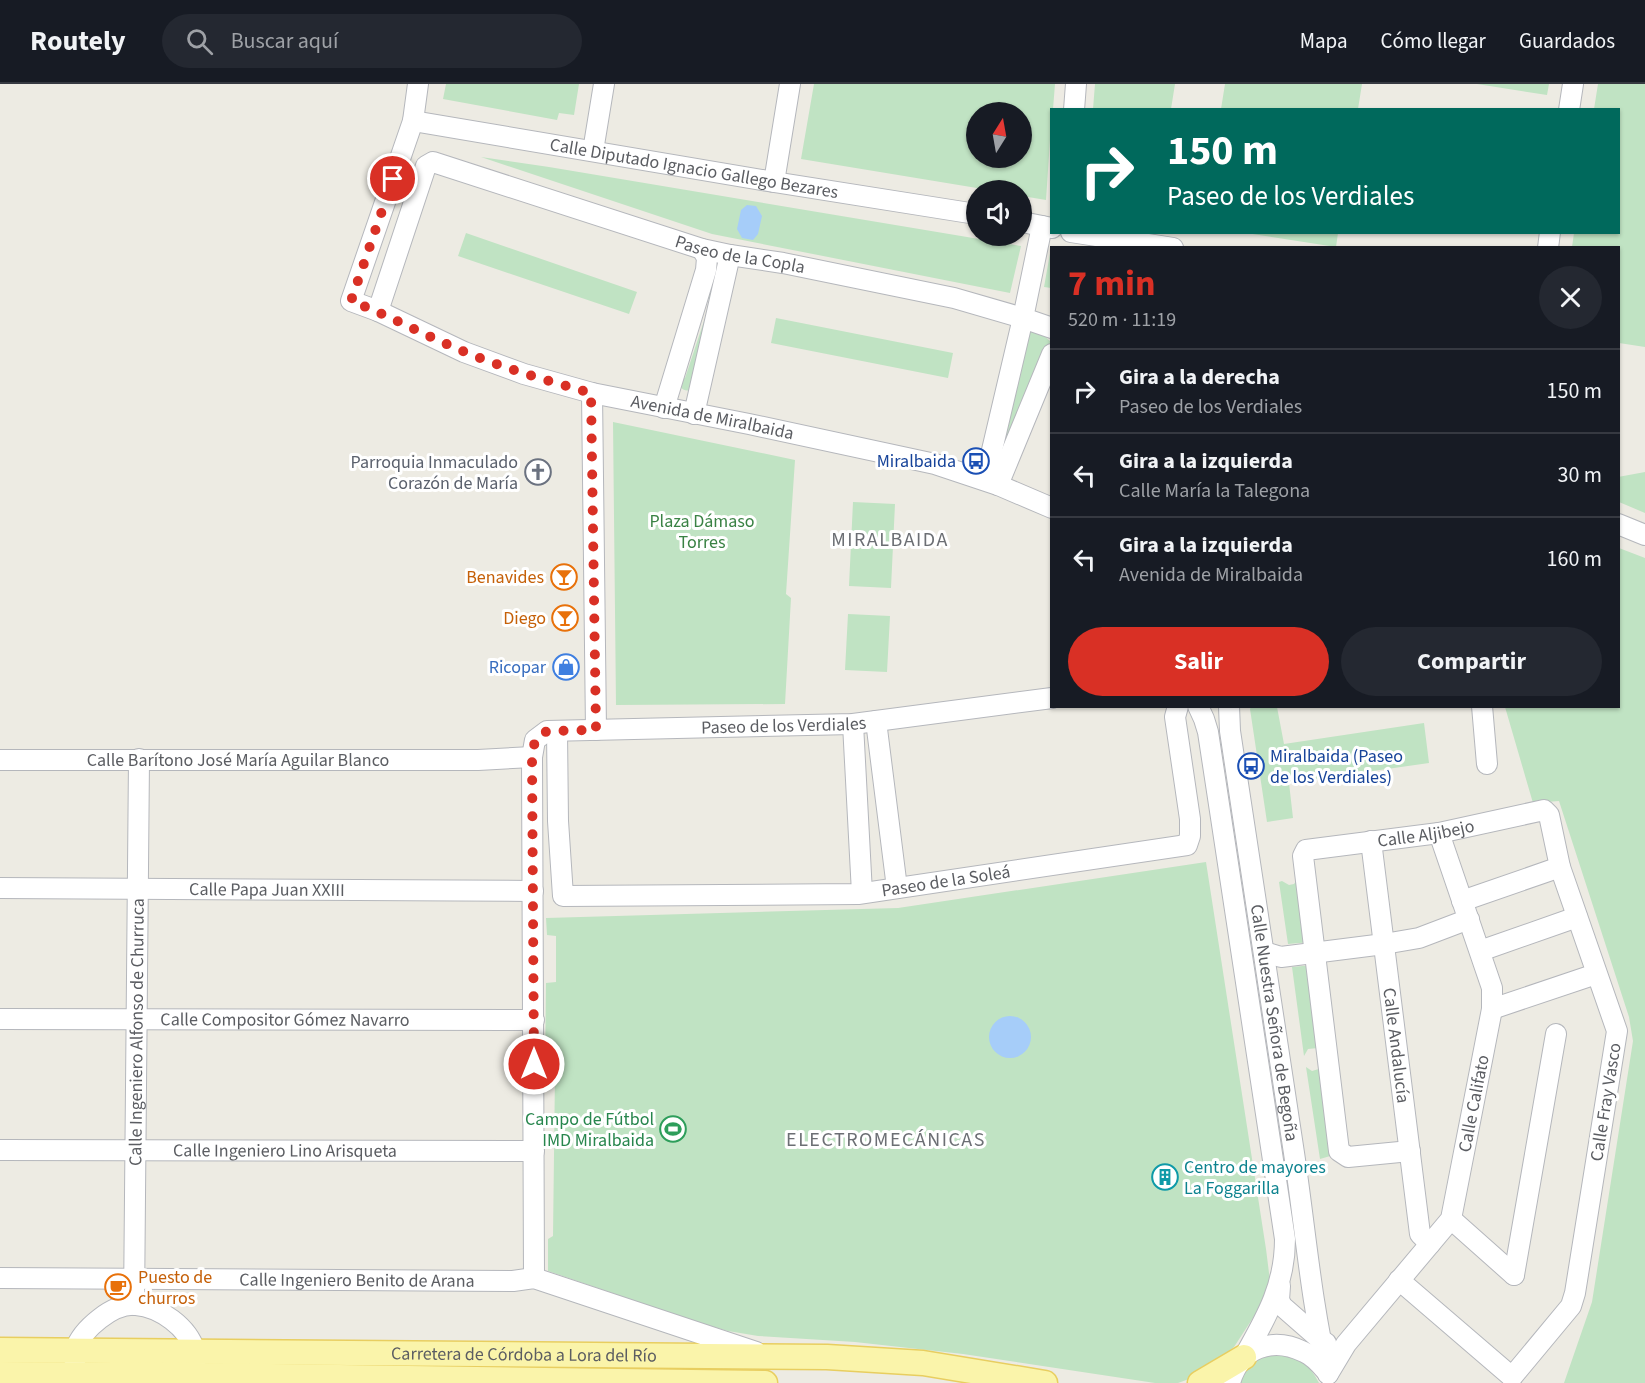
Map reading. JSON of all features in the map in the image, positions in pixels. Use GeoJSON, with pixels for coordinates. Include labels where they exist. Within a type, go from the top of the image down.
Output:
{"type":"FeatureCollection","features":[{"type":"Feature","properties":{"kind":"main road","name":"Carretera de Córdoba a Lora del Río"},"geometry":{"type":"LineString","coordinates":[[0,1350],[77,1369]]}},
{"type":"Feature","properties":{"kind":"main road","name":"Carretera de Córdoba a Lora del Río"},"geometry":{"type":"LineString","coordinates":[[193,1370],[827,1357],[905,1362],[1045,1383]]}},
{"type":"Feature","properties":{"kind":"main road"},"geometry":{"type":"LineString","coordinates":[[1200,1383],[1244,1357]]}},
{"type":"Feature","properties":{"kind":"main road","name":"Carretera de Córdoba a Lora del Río"},"geometry":{"type":"LineString","coordinates":[[0,1374],[77,1369],[193,1370],[765,1383]]}},
{"type":"Feature","properties":{"kind":"street"},"geometry":{"type":"LineString","coordinates":[[413,121],[418,84]]}},
{"type":"Feature","properties":{"kind":"street"},"geometry":{"type":"LineString","coordinates":[[592,152],[603,84]]}},
{"type":"Feature","properties":{"kind":"street"},"geometry":{"type":"LineString","coordinates":[[774,182],[790,84]]}},
{"type":"Feature","properties":{"kind":"street"},"geometry":{"type":"LineString","coordinates":[[1074,108],[1076,84]]}},
{"type":"Feature","properties":{"kind":"street"},"geometry":{"type":"LineString","coordinates":[[1569,108],[1574,84]]}},
{"type":"Feature","properties":{"kind":"street","name":"Calle Diputado Ignacio Gallego Bezares"},"geometry":{"type":"LineString","coordinates":[[413,121],[966,212]]}},
{"type":"Feature","properties":{"kind":"street","name":"Avenida de Miralbaida"},"geometry":{"type":"LineString","coordinates":[[413,121],[351,301],[378,311],[464,352],[524,374],[591,393],[935,464],[991,482],[1050,507]]}},
{"type":"Feature","properties":{"kind":"street","name":"Paseo de la Copla"},"geometry":{"type":"LineString","coordinates":[[378,311],[426,166],[433,162],[702,249],[954,298],[1050,327]]}},
{"type":"Feature","properties":{"kind":"street"},"geometry":{"type":"LineString","coordinates":[[991,482],[1023,318],[1047,227],[1032,224]]}},
{"type":"Feature","properties":{"kind":"street"},"geometry":{"type":"LineString","coordinates":[[1075,236],[1157,246]]}},
{"type":"Feature","properties":{"kind":"street"},"geometry":{"type":"LineString","coordinates":[[664,408],[706,270],[707,258],[702,249]]}},
{"type":"Feature","properties":{"kind":"street"},"geometry":{"type":"LineString","coordinates":[[694,414],[730,255]]}},
{"type":"Feature","properties":{"kind":"street"},"geometry":{"type":"LineString","coordinates":[[706,270],[710,265],[718,264],[723,267],[725,276]]}},
{"type":"Feature","properties":{"kind":"street"},"geometry":{"type":"LineString","coordinates":[[991,482],[1050,358]]}},
{"type":"Feature","properties":{"kind":"street"},"geometry":{"type":"LineString","coordinates":[[591,393],[596,730]]}},
{"type":"Feature","properties":{"kind":"street"},"geometry":{"type":"LineString","coordinates":[[1620,525],[1645,535]]}},
{"type":"Feature","properties":{"kind":"street","name":"Paseo de los Verdiales"},"geometry":{"type":"LineString","coordinates":[[532,757],[535,740],[547,731],[853,724],[1050,698]]}},
{"type":"Feature","properties":{"kind":"street","name":"Paseo de la Soleá"},"geometry":{"type":"LineString","coordinates":[[557,731],[558,821],[563,896],[862,893],[1187,845],[1190,836],[1190,819],[1175,717],[1177,708]]}},
{"type":"Feature","properties":{"kind":"street","name":"Calle Nuestra Señora de Begoña"},"geometry":{"type":"LineString","coordinates":[[1198,708],[1208,732],[1285,1239],[1281,1280],[1270,1310],[1235,1369],[1230,1383]]}},
{"type":"Feature","properties":{"kind":"street","name":"Calle Nuestra Señora de Begoña"},"geometry":{"type":"LineString","coordinates":[[1229,708],[1230,731],[1314,1297],[1331,1378]]}},
{"type":"Feature","properties":{"kind":"street"},"geometry":{"type":"LineString","coordinates":[[1482,708],[1487,764]]}},
{"type":"Feature","properties":{"kind":"street"},"geometry":{"type":"LineString","coordinates":[[876,721],[897,888]]}},
{"type":"Feature","properties":{"kind":"street"},"geometry":{"type":"LineString","coordinates":[[853,724],[862,893]]}},
{"type":"Feature","properties":{"kind":"street"},"geometry":{"type":"LineString","coordinates":[[532,757],[534,1278],[773,1358]]}},
{"type":"Feature","properties":{"kind":"street","name":"Calle Barítono José María Aguilar Blanco"},"geometry":{"type":"LineString","coordinates":[[0,760],[478,760],[532,757]]}},
{"type":"Feature","properties":{"kind":"street","name":"Calle Ingeniero Alfonso de Churruca"},"geometry":{"type":"LineString","coordinates":[[134,1305],[139,759]]}},
{"type":"Feature","properties":{"kind":"street","name":"Calle Aljibejo"},"geometry":{"type":"LineString","coordinates":[[1315,953],[1303,856],[1306,850],[1439,832],[1544,810]]}},
{"type":"Feature","properties":{"kind":"street","name":"Calle Fray Vasco"},"geometry":{"type":"LineString","coordinates":[[1513,1380],[1571,1306],[1575,1293],[1617,1031],[1560,867],[1549,815],[1544,810]]}},
{"type":"Feature","properties":{"kind":"street","name":"Calle Califato"},"geometry":{"type":"LineString","coordinates":[[1439,832],[1492,988],[1492,1009],[1451,1220]]}},
{"type":"Feature","properties":{"kind":"street","name":"Calle Andalucía"},"geometry":{"type":"LineString","coordinates":[[1371,841],[1420,1234],[1430,1244]]}},
{"type":"Feature","properties":{"kind":"street"},"geometry":{"type":"LineString","coordinates":[[1264,952],[1281,957],[1419,938],[1466,910],[1560,867]]}},
{"type":"Feature","properties":{"kind":"street","name":"Calle Papa Juan XXIII"},"geometry":{"type":"LineString","coordinates":[[0,888],[533,891]]}},
{"type":"Feature","properties":{"kind":"street"},"geometry":{"type":"LineString","coordinates":[[1480,951],[1577,917]]}},
{"type":"Feature","properties":{"kind":"street"},"geometry":{"type":"LineString","coordinates":[[1315,953],[1339,1151],[1348,1157],[1410,1151]]}},
{"type":"Feature","properties":{"kind":"street"},"geometry":{"type":"LineString","coordinates":[[1492,1009],[1596,974]]}},
{"type":"Feature","properties":{"kind":"street","name":"Calle Compositor Gómez Navarro"},"geometry":{"type":"LineString","coordinates":[[0,1019],[534,1020]]}},
{"type":"Feature","properties":{"kind":"street"},"geometry":{"type":"LineString","coordinates":[[1244,1357],[1265,1347],[1284,1346],[1305,1352],[1331,1378],[1347,1344],[1451,1220],[1514,1275],[1556,1034]]}},
{"type":"Feature","properties":{"kind":"street","name":"Calle Ingeniero Lino Arisqueta"},"geometry":{"type":"LineString","coordinates":[[0,1150],[534,1151]]}},
{"type":"Feature","properties":{"kind":"street","name":"Calle Ingeniero Benito de Arana"},"geometry":{"type":"LineString","coordinates":[[0,1278],[513,1281],[534,1278]]}},
{"type":"Feature","properties":{"kind":"street"},"geometry":{"type":"LineString","coordinates":[[1281,1280],[1279,1300],[1282,1306],[1322,1341],[1334,1345],[1347,1344]]}},
{"type":"Feature","properties":{"kind":"street"},"geometry":{"type":"LineString","coordinates":[[1399,1281],[1513,1380]]}},
{"type":"Feature","properties":{"kind":"street"},"geometry":{"type":"LineString","coordinates":[[1288,1311],[1295,1314],[1303,1312],[1314,1297]]}},
{"type":"Feature","properties":{"kind":"street"},"geometry":{"type":"LineString","coordinates":[[77,1369],[88,1329],[111,1310],[134,1305],[156,1310],[183,1330],[193,1370]]}},
{"type":"Feature","properties":{"kind":"green space"},"geometry":{"type":"Polygon","coordinates":[[[446,84],[579,84],[574,115],[559,113],[557,120],[443,99],[446,84]]]}},
{"type":"Feature","properties":{"kind":"green space"},"geometry":{"type":"Polygon","coordinates":[[[814,84],[1055,84],[1053,108],[1050,108],[1046,200],[1032,198],[1032,180],[966,180],[966,186],[801,159],[814,84]]]}},
{"type":"Feature","properties":{"kind":"green space"},"geometry":{"type":"Polygon","coordinates":[[[1095,84],[1175,84],[1171,108],[1093,108],[1095,84]]]}},
{"type":"Feature","properties":{"kind":"green space"},"geometry":{"type":"Polygon","coordinates":[[[1225,84],[1362,84],[1358,108],[1221,108],[1225,84]]]}},
{"type":"Feature","properties":{"kind":"green space"},"geometry":{"type":"Polygon","coordinates":[[[1477,84],[1549,84],[1547,95],[1477,84]]]}},
{"type":"Feature","properties":{"kind":"green space"},"geometry":{"type":"Polygon","coordinates":[[[1598,84],[1645,84],[1645,347],[1620,343],[1620,246],[1572,246],[1574,234],[1620,234],[1620,108],[1594,108],[1598,84]]]}},
{"type":"Feature","properties":{"kind":"green space"},"geometry":{"type":"Polygon","coordinates":[[[481,157],[966,237],[966,246],[1021,246],[1010,293],[712,234],[481,157]]]}},
{"type":"Feature","properties":{"kind":"green space"},"geometry":{"type":"Polygon","coordinates":[[[466,233],[637,292],[629,314],[458,256],[466,233]]]}},
{"type":"Feature","properties":{"kind":"green space"},"geometry":{"type":"Polygon","coordinates":[[[1252,234],[1338,234],[1336,246],[1252,234]]]}},
{"type":"Feature","properties":{"kind":"green space"},"geometry":{"type":"Polygon","coordinates":[[[1050,254],[1050,288],[1044,287],[1050,254]]]}},
{"type":"Feature","properties":{"kind":"green space"},"geometry":{"type":"Polygon","coordinates":[[[713,274],[717,275],[691,390],[685,390],[680,386],[678,378],[685,378],[711,300],[703,297],[713,274]]]}},
{"type":"Feature","properties":{"kind":"green space"},"geometry":{"type":"Polygon","coordinates":[[[776,318],[953,353],[948,378],[771,343],[776,318]]]}},
{"type":"Feature","properties":{"kind":"green space"},"geometry":{"type":"Polygon","coordinates":[[[1025,331],[1040,332],[1050,341],[1050,344],[996,462],[1025,331]]]}},
{"type":"Feature","properties":{"kind":"green space","name":"Plaza Dámaso Torres"},"geometry":{"type":"Polygon","coordinates":[[[613,422],[795,460],[786,594],[791,598],[785,704],[616,705],[613,422]]]}},
{"type":"Feature","properties":{"kind":"green space"},"geometry":{"type":"Polygon","coordinates":[[[1645,472],[1645,513],[1620,502],[1620,477],[1645,472]]]}},
{"type":"Feature","properties":{"kind":"green space"},"geometry":{"type":"Polygon","coordinates":[[[853,502],[895,504],[891,588],[849,586],[853,502]]]}},
{"type":"Feature","properties":{"kind":"green space"},"geometry":{"type":"Polygon","coordinates":[[[1620,548],[1645,558],[1645,1383],[1564,1383],[1592,1302],[1633,1041],[1629,1017],[1559,801],[1533,803],[1505,708],[1620,708],[1620,548]]]}},
{"type":"Feature","properties":{"kind":"green space"},"geometry":{"type":"Polygon","coordinates":[[[848,614],[890,616],[887,672],[845,670],[848,614]]]}},
{"type":"Feature","properties":{"kind":"green space"},"geometry":{"type":"Polygon","coordinates":[[[1277,708],[1284,744],[1424,723],[1429,763],[1289,783],[1293,818],[1267,822],[1250,709],[1277,708]]]}},
{"type":"Feature","properties":{"kind":"green space"},"geometry":{"type":"Polygon","coordinates":[[[1206,862],[1270,1281],[1262,1304],[1234,1347],[1200,1375],[1178,1383],[1155,1383],[963,1354],[855,1342],[758,1336],[728,1331],[694,1321],[548,1271],[548,1239],[553,1236],[555,1073],[545,1072],[546,983],[556,982],[556,936],[547,935],[546,918],[898,908],[1206,862]]]}},
{"type":"Feature","properties":{"kind":"green space"},"geometry":{"type":"Polygon","coordinates":[[[1297,880],[1311,942],[1288,944],[1279,882],[1282,881],[1289,885],[1294,884],[1297,880]]]}},
{"type":"Feature","properties":{"kind":"green space"},"geometry":{"type":"Polygon","coordinates":[[[1313,965],[1318,1048],[1308,1049],[1304,1056],[1292,967],[1313,965]]]}},
{"type":"Feature","properties":{"kind":"green space"},"geometry":{"type":"Polygon","coordinates":[[[1306,1067],[1312,1071],[1322,1068],[1337,1154],[1320,1159],[1306,1067]]]}},
{"type":"Feature","properties":{"kind":"green space"},"geometry":{"type":"Polygon","coordinates":[[[1283,1354],[1305,1364],[1319,1383],[1240,1383],[1247,1370],[1256,1361],[1268,1356],[1283,1354]]]}},
{"type":"Feature","properties":{"kind":"water"},"geometry":{"type":"Polygon","coordinates":[[[747,205],[756,206],[762,216],[758,234],[753,240],[742,238],[737,229],[741,210],[747,205]]]}},
{"type":"Feature","properties":{"kind":"water"},"geometry":{"type":"Polygon","coordinates":[[[1010,1016],[1025,1022],[1031,1037],[1025,1052],[1010,1058],[995,1052],[989,1037],[995,1022],[1010,1016]]]}},
{"type":"Feature","properties":{"kind":"place","name":"Miralbaida"},"geometry":{"type":"Point","coordinates":[976,461]}},
{"type":"Feature","properties":{"kind":"place","name":"Parroquia Inmaculado Corazón de María"},"geometry":{"type":"Point","coordinates":[538,472]}},
{"type":"Feature","properties":{"kind":"place","name":"Benavides"},"geometry":{"type":"Point","coordinates":[564,577]}},
{"type":"Feature","properties":{"kind":"place","name":"Diego"},"geometry":{"type":"Point","coordinates":[565,618]}},
{"type":"Feature","properties":{"kind":"place","name":"Ricopar"},"geometry":{"type":"Point","coordinates":[566,667]}},
{"type":"Feature","properties":{"kind":"place","name":"Miralbaida (Paseo de los Verdiales)"},"geometry":{"type":"Point","coordinates":[1251,766]}},
{"type":"Feature","properties":{"kind":"place","name":"Campo de Fútbol IMD Miralbaida"},"geometry":{"type":"Point","coordinates":[673,1129]}},
{"type":"Feature","properties":{"kind":"place","name":"Centro de mayores La Foggarilla"},"geometry":{"type":"Point","coordinates":[1165,1177]}},
{"type":"Feature","properties":{"kind":"place","name":"Puesto de churros"},"geometry":{"type":"Point","coordinates":[118,1287]}},
{"type":"Feature","properties":{"kind":"district","name":"MIRALBAIDA"},"geometry":{"type":"Point","coordinates":[890,540]}},
{"type":"Feature","properties":{"kind":"district","name":"ELECTROMECÁNICAS"},"geometry":{"type":"Point","coordinates":[886,1140]}},
{"type":"Feature","properties":{"kind":"route"},"geometry":{"type":"LineString","coordinates":[[393,179],[351,301],[378,311],[464,352],[524,374],[591,393],[596,730],[547,731],[535,740],[532,757],[534,1064]]}}]}
